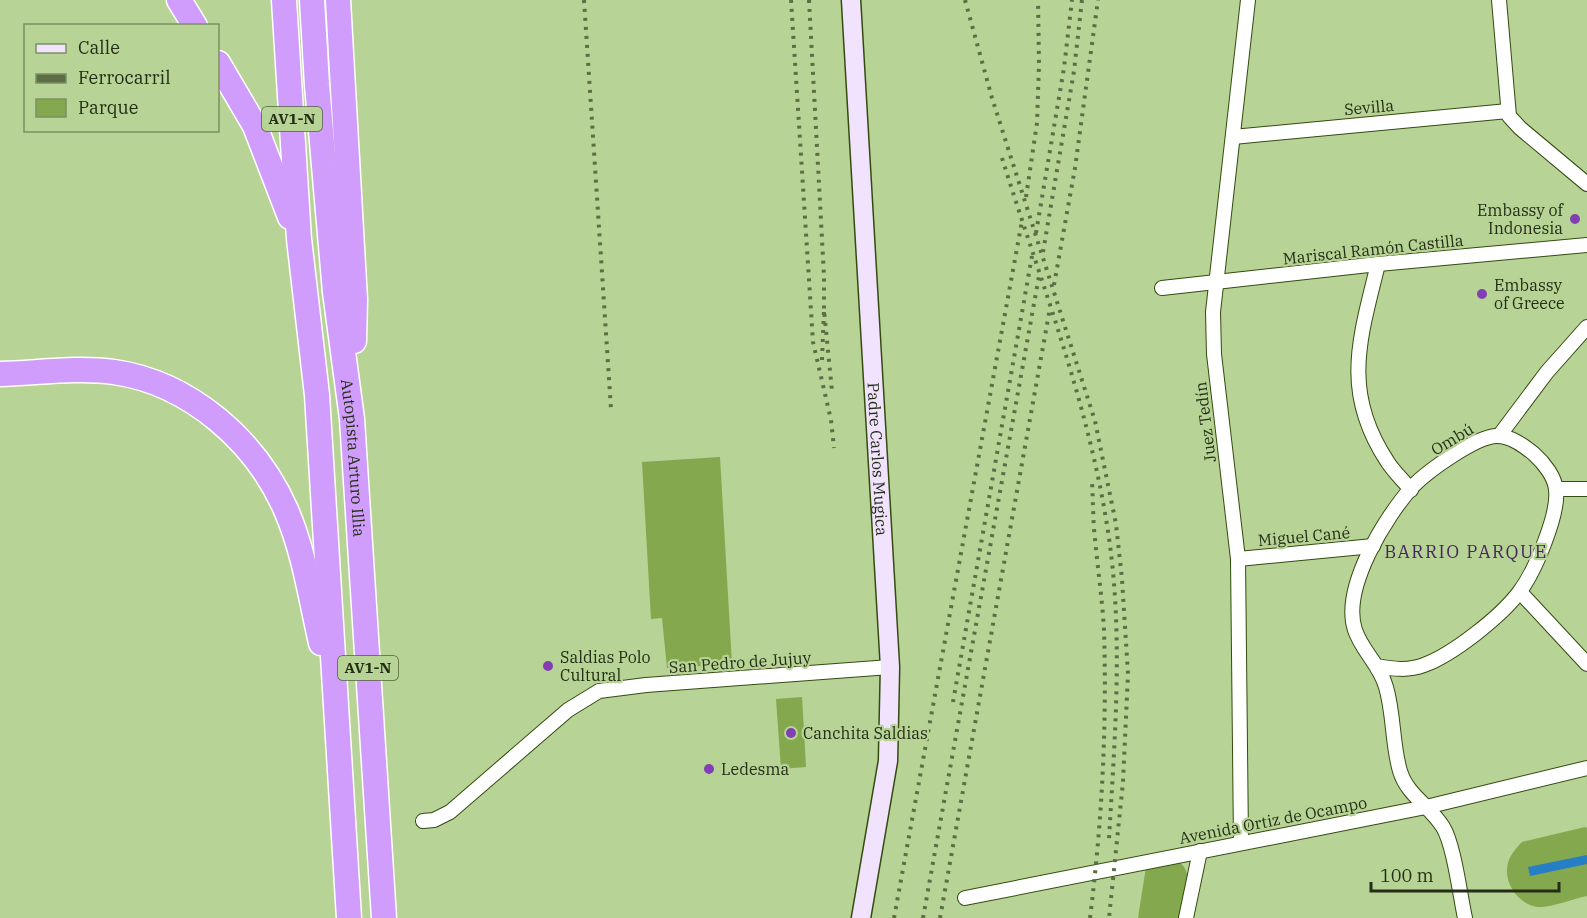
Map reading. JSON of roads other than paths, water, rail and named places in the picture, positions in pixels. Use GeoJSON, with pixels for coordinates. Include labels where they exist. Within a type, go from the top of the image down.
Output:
{"type":"FeatureCollection","features":[{"type":"Feature","properties":{"kind":"highway"},"geometry":{"type":"LineString","coordinates":[[179,0],[194,24]]}},
{"type":"Feature","properties":{"kind":"highway","name":"Autopista Arturo Illia"},"geometry":{"type":"LineString","coordinates":[[284,0],[299,239],[317,395],[349,918]]}},
{"type":"Feature","properties":{"kind":"highway","name":"Autopista Arturo Illia"},"geometry":{"type":"LineString","coordinates":[[312,0],[335,292],[352,418],[384,918]]}},
{"type":"Feature","properties":{"kind":"highway"},"geometry":{"type":"LineString","coordinates":[[338,0],[355,300],[352,418]]}},
{"type":"Feature","properties":{"kind":"highway"},"geometry":{"type":"LineString","coordinates":[[219,65],[255,126],[299,239]]}},
{"type":"Feature","properties":{"kind":"highway"},"geometry":{"type":"LineString","coordinates":[[0,374],[95,371],[129,375],[157,384],[187,398],[233,434],[255,458],[271,481],[294,530],[335,700]]}},
{"type":"Feature","properties":{"kind":"street","name":"Padre Carlos Mugica"},"geometry":{"type":"LineString","coordinates":[[851,0],[890,668],[888,761],[861,918]]}},
{"type":"Feature","properties":{"kind":"street","name":"Juez Tedín"},"geometry":{"type":"LineString","coordinates":[[1241,842],[1238,559],[1214,354],[1213,312],[1248,0]]}},
{"type":"Feature","properties":{"kind":"street"},"geometry":{"type":"LineString","coordinates":[[1500,0],[1508,111],[1511,119],[1587,184]]}},
{"type":"Feature","properties":{"kind":"street","name":"Sevilla"},"geometry":{"type":"LineString","coordinates":[[1233,137],[1508,111]]}},
{"type":"Feature","properties":{"kind":"street","name":"Mariscal Ramón Castilla"},"geometry":{"type":"LineString","coordinates":[[1162,288],[1378,264],[1587,245]]}},
{"type":"Feature","properties":{"kind":"street"},"geometry":{"type":"LineString","coordinates":[[1378,264],[1358,359],[1358,385],[1363,411],[1372,434],[1387,462],[1411,490]]}},
{"type":"Feature","properties":{"kind":"street"},"geometry":{"type":"LineString","coordinates":[[1499,436],[1547,372],[1587,327]]}},
{"type":"Feature","properties":{"kind":"street","name":"Ombú"},"geometry":{"type":"LineString","coordinates":[[1465,918],[1448,838],[1436,817],[1409,788],[1400,770],[1388,693],[1377,666],[1354,628],[1354,589],[1373,546],[1411,490],[1435,468],[1480,440],[1499,436],[1521,445],[1538,458],[1552,478],[1556,489]]}},
{"type":"Feature","properties":{"kind":"street"},"geometry":{"type":"LineString","coordinates":[[1377,666],[1409,669],[1434,661],[1478,631],[1520,592],[1531,573],[1553,516],[1556,489],[1587,489]]}},
{"type":"Feature","properties":{"kind":"street","name":"Miguel Cané"},"geometry":{"type":"LineString","coordinates":[[1238,559],[1373,546]]}},
{"type":"Feature","properties":{"kind":"street"},"geometry":{"type":"LineString","coordinates":[[1520,592],[1587,664]]}},
{"type":"Feature","properties":{"kind":"street","name":"San Pedro de Jujuy"},"geometry":{"type":"LineString","coordinates":[[423,821],[437,819],[450,812],[568,710],[599,691],[637,686],[890,668]]}},
{"type":"Feature","properties":{"kind":"street","name":"Avenida Ortiz de Ocampo"},"geometry":{"type":"LineString","coordinates":[[965,898],[1425,807],[1587,768]]}},
{"type":"Feature","properties":{"kind":"street"},"geometry":{"type":"LineString","coordinates":[[1186,918],[1200,851]]}},
{"type":"Feature","properties":{"kind":"water"},"geometry":{"type":"Polygon","coordinates":[[[1587,855],[1587,864],[1530,876],[1528,867],[1587,855]]]}},
{"type":"Feature","properties":{"kind":"railway"},"geometry":{"type":"LineString","coordinates":[[584,0],[611,409]]}},
{"type":"Feature","properties":{"kind":"railway"},"geometry":{"type":"LineString","coordinates":[[791,0],[813,342],[831,420],[834,448]]}},
{"type":"Feature","properties":{"kind":"railway"},"geometry":{"type":"LineString","coordinates":[[809,0],[824,310]]}},
{"type":"Feature","properties":{"kind":"railway"},"geometry":{"type":"LineString","coordinates":[[965,0],[992,98],[1095,421],[1116,524],[1128,674],[1123,782],[1109,918]]}},
{"type":"Feature","properties":{"kind":"railway"},"geometry":{"type":"LineString","coordinates":[[1026,197],[1037,123],[1038,0]]}},
{"type":"Feature","properties":{"kind":"railway"},"geometry":{"type":"LineString","coordinates":[[1036,233],[1064,68],[1072,0]]}},
{"type":"Feature","properties":{"kind":"railway"},"geometry":{"type":"LineString","coordinates":[[1043,252],[1074,71],[1082,0]]}},
{"type":"Feature","properties":{"kind":"railway"},"geometry":{"type":"LineString","coordinates":[[1054,285],[1075,168],[1098,0]]}},
{"type":"Feature","properties":{"kind":"railway"},"geometry":{"type":"LineString","coordinates":[[1002,158],[1075,386],[1088,432],[1107,525],[1117,642],[1109,839]]}},
{"type":"Feature","properties":{"kind":"railway"},"geometry":{"type":"LineString","coordinates":[[894,918],[1022,221]]}},
{"type":"Feature","properties":{"kind":"railway"},"geometry":{"type":"LineString","coordinates":[[953,702],[1032,256]]}},
{"type":"Feature","properties":{"kind":"railway"},"geometry":{"type":"LineString","coordinates":[[923,918],[1039,276]]}},
{"type":"Feature","properties":{"kind":"railway"},"geometry":{"type":"LineString","coordinates":[[940,918],[1050,308]]}},
{"type":"Feature","properties":{"kind":"railway"},"geometry":{"type":"LineString","coordinates":[[822,360],[824,310],[832,391]]}},
{"type":"Feature","properties":{"kind":"railway"},"geometry":{"type":"LineString","coordinates":[[1090,918],[1098,846],[1105,702],[1104,630],[1092,483]]}},
{"type":"Feature","properties":{"kind":"place","name":"Embassy of Indonesia"},"geometry":{"type":"Point","coordinates":[1575,219]}},
{"type":"Feature","properties":{"kind":"place","name":"Embassy of Greece"},"geometry":{"type":"Point","coordinates":[1482,294]}},
{"type":"Feature","properties":{"kind":"place","name":"Saldias Polo Cultural"},"geometry":{"type":"Point","coordinates":[548,666]}},
{"type":"Feature","properties":{"kind":"place","name":"Canchita Saldias"},"geometry":{"type":"Point","coordinates":[791,733]}},
{"type":"Feature","properties":{"kind":"place","name":"Ledesma"},"geometry":{"type":"Point","coordinates":[709,769]}},
{"type":"Feature","properties":{"kind":"district","name":"BARRIO PARQUE"},"geometry":{"type":"Point","coordinates":[1466,552]}}]}
